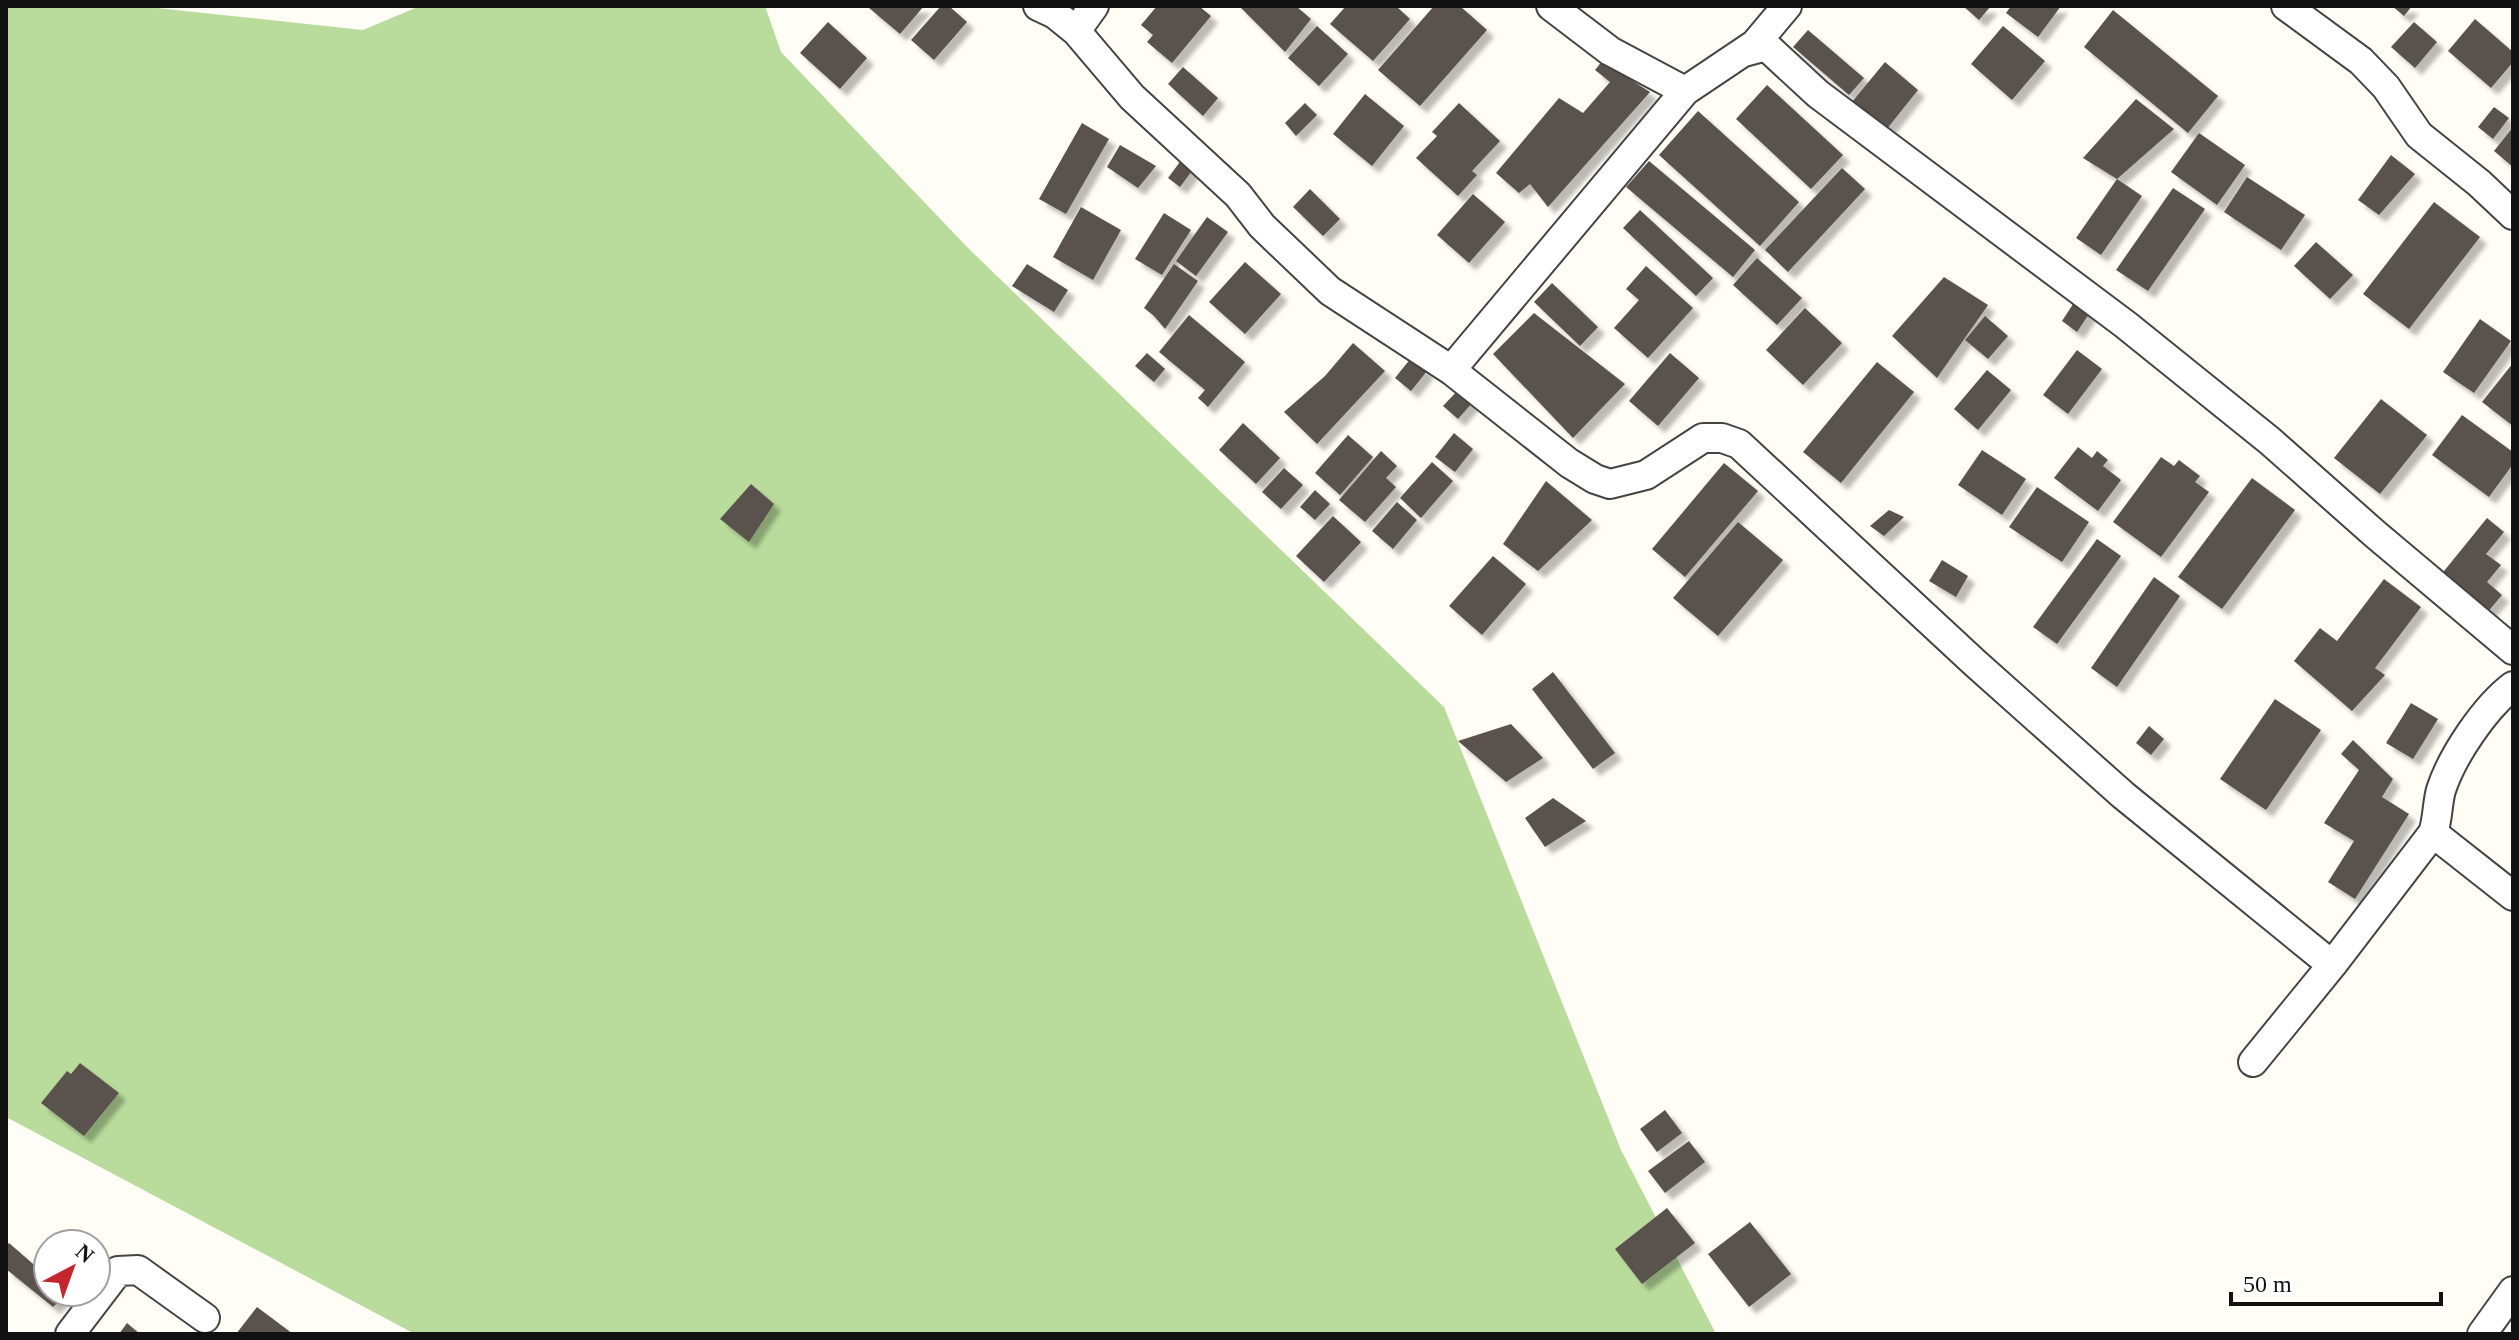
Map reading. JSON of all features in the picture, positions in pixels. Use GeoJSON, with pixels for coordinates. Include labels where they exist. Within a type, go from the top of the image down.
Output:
{"type":"FeatureCollection","features":[{"type":"Feature","properties":{"kind":"street"},"geometry":{"type":"LineString","coordinates":[[1038,6],[1055,14],[1076,31],[1132,97],[1238,195],[1262,226],[1330,291],[1451,370],[1569,463],[1610,484],[1646,475],[1703,438],[1722,438],[1739,444],[1975,663],[2123,795],[2332,965]]}},
{"type":"Feature","properties":{"kind":"street"},"geometry":{"type":"LineString","coordinates":[[1076,31],[1094,6]]}},
{"type":"Feature","properties":{"kind":"street"},"geometry":{"type":"LineString","coordinates":[[1551,6],[1610,51],[1685,91]]}},
{"type":"Feature","properties":{"kind":"street"},"geometry":{"type":"LineString","coordinates":[[1451,370],[1685,91],[1755,44],[1787,6]]}},
{"type":"Feature","properties":{"kind":"street"},"geometry":{"type":"LineString","coordinates":[[2286,6],[2361,61],[2386,87],[2419,135],[2513,215]]}},
{"type":"Feature","properties":{"kind":"street"},"geometry":{"type":"LineString","coordinates":[[1744,52],[1766,46],[1818,94],[2126,325],[2270,441],[2513,650]]}},
{"type":"Feature","properties":{"kind":"street"},"geometry":{"type":"LineString","coordinates":[[2253,1062],[2433,833],[2441,790],[2456,757],[2484,716],[2513,686]]}},
{"type":"Feature","properties":{"kind":"street"},"geometry":{"type":"LineString","coordinates":[[2433,833],[2513,896]]}},
{"type":"Feature","properties":{"kind":"street"},"geometry":{"type":"LineString","coordinates":[[70,1334],[118,1271],[138,1270],[205,1318]]}},
{"type":"Feature","properties":{"kind":"street"},"geometry":{"type":"LineString","coordinates":[[2482,1334],[2513,1291]]}},
{"type":"Feature","properties":{"kind":"green space"},"geometry":{"type":"Polygon","coordinates":[[[6,6],[138,6],[363,30],[420,6],[765,6],[781,52],[968,248],[1444,707],[1621,1150],[1716,1334],[415,1334],[6,1117],[6,6]]]}},
{"type":"Feature","properties":{"kind":"building"},"geometry":{"type":"Polygon","coordinates":[[[924,6],[900,34],[869,8],[924,6]]]}},
{"type":"Feature","properties":{"kind":"building"},"geometry":{"type":"Polygon","coordinates":[[[941,6],[949,6],[967,22],[934,60],[911,40],[941,6]]]}},
{"type":"Feature","properties":{"kind":"building"},"geometry":{"type":"Polygon","coordinates":[[[1157,6],[1199,6],[1211,16],[1172,63],[1147,42],[1153,35],[1141,25],[1157,6]]]}},
{"type":"Feature","properties":{"kind":"building"},"geometry":{"type":"Polygon","coordinates":[[[1239,6],[1296,6],[1311,19],[1285,52],[1239,6]]]}},
{"type":"Feature","properties":{"kind":"building"},"geometry":{"type":"Polygon","coordinates":[[[1346,6],[1396,6],[1410,19],[1373,61],[1330,24],[1346,6]]]}},
{"type":"Feature","properties":{"kind":"building"},"geometry":{"type":"Polygon","coordinates":[[[1434,6],[1460,6],[1487,30],[1420,106],[1378,70],[1434,6]]]}},
{"type":"Feature","properties":{"kind":"building"},"geometry":{"type":"Polygon","coordinates":[[[1963,6],[1991,6],[1979,20],[1963,6]]]}},
{"type":"Feature","properties":{"kind":"building"},"geometry":{"type":"Polygon","coordinates":[[[2011,6],[2061,6],[2038,37],[2006,13],[2011,6]]]}},
{"type":"Feature","properties":{"kind":"building"},"geometry":{"type":"Polygon","coordinates":[[[2392,6],[2412,6],[2404,16],[2392,6]]]}},
{"type":"Feature","properties":{"kind":"building"},"geometry":{"type":"Polygon","coordinates":[[[2113,10],[2218,96],[2188,133],[2084,47],[2113,10]]]}},
{"type":"Feature","properties":{"kind":"building"},"geometry":{"type":"Polygon","coordinates":[[[2475,19],[2513,52],[2513,62],[2491,88],[2448,51],[2475,19]]]}},
{"type":"Feature","properties":{"kind":"building"},"geometry":{"type":"Polygon","coordinates":[[[828,22],[867,58],[840,89],[800,53],[828,22]]]}},
{"type":"Feature","properties":{"kind":"building"},"geometry":{"type":"Polygon","coordinates":[[[2414,22],[2437,42],[2415,68],[2391,47],[2414,22]]]}},
{"type":"Feature","properties":{"kind":"building"},"geometry":{"type":"Polygon","coordinates":[[[1317,26],[1348,54],[1319,86],[1288,58],[1317,26]]]}},
{"type":"Feature","properties":{"kind":"building"},"geometry":{"type":"Polygon","coordinates":[[[2003,26],[2045,61],[2012,100],[1971,64],[2003,26]]]}},
{"type":"Feature","properties":{"kind":"building"},"geometry":{"type":"Polygon","coordinates":[[[1808,30],[1864,78],[1849,95],[1793,47],[1808,30]]]}},
{"type":"Feature","properties":{"kind":"building"},"geometry":{"type":"Polygon","coordinates":[[[1610,51],[1630,62],[1625,76],[1650,92],[1548,207],[1530,184],[1519,193],[1496,173],[1559,98],[1583,113],[1610,82],[1595,70],[1610,51]]]}},
{"type":"Feature","properties":{"kind":"building"},"geometry":{"type":"Polygon","coordinates":[[[1885,62],[1918,90],[1886,130],[1852,102],[1885,62]]]}},
{"type":"Feature","properties":{"kind":"building"},"geometry":{"type":"Polygon","coordinates":[[[1183,67],[1218,98],[1203,116],[1168,84],[1183,67]]]}},
{"type":"Feature","properties":{"kind":"building"},"geometry":{"type":"Polygon","coordinates":[[[1767,85],[1843,155],[1811,189],[1736,119],[1767,85]]]}},
{"type":"Feature","properties":{"kind":"building"},"geometry":{"type":"Polygon","coordinates":[[[1365,94],[1404,126],[1372,166],[1333,134],[1365,94]]]}},
{"type":"Feature","properties":{"kind":"building"},"geometry":{"type":"Polygon","coordinates":[[[2136,99],[2174,129],[2117,179],[2083,158],[2136,99]]]}},
{"type":"Feature","properties":{"kind":"building"},"geometry":{"type":"Polygon","coordinates":[[[1305,103],[1317,115],[1296,136],[1285,123],[1305,103]]]}},
{"type":"Feature","properties":{"kind":"building"},"geometry":{"type":"Polygon","coordinates":[[[1459,103],[1500,141],[1472,171],[1477,175],[1458,196],[1416,158],[1437,136],[1432,132],[1459,103]]]}},
{"type":"Feature","properties":{"kind":"building"},"geometry":{"type":"Polygon","coordinates":[[[2494,107],[2509,118],[2493,139],[2478,127],[2494,107]]]}},
{"type":"Feature","properties":{"kind":"building"},"geometry":{"type":"Polygon","coordinates":[[[1698,111],[1799,202],[1760,246],[1659,155],[1698,111]]]}},
{"type":"Feature","properties":{"kind":"building"},"geometry":{"type":"Polygon","coordinates":[[[1082,123],[1109,139],[1066,214],[1039,199],[1082,123]]]}},
{"type":"Feature","properties":{"kind":"building"},"geometry":{"type":"Polygon","coordinates":[[[2513,127],[2513,167],[2494,151],[2513,127]]]}},
{"type":"Feature","properties":{"kind":"building"},"geometry":{"type":"Polygon","coordinates":[[[2199,133],[2245,165],[2217,205],[2171,172],[2199,133]]]}},
{"type":"Feature","properties":{"kind":"building"},"geometry":{"type":"Polygon","coordinates":[[[1120,145],[1156,166],[1138,188],[1107,167],[1120,145]]]}},
{"type":"Feature","properties":{"kind":"building"},"geometry":{"type":"Polygon","coordinates":[[[1185,155],[1197,164],[1180,187],[1168,178],[1185,155]]]}},
{"type":"Feature","properties":{"kind":"building"},"geometry":{"type":"Polygon","coordinates":[[[2391,155],[2415,174],[2379,215],[2358,200],[2391,155]]]}},
{"type":"Feature","properties":{"kind":"building"},"geometry":{"type":"Polygon","coordinates":[[[1649,161],[1755,250],[1733,277],[1626,187],[1649,161]]]}},
{"type":"Feature","properties":{"kind":"building"},"geometry":{"type":"Polygon","coordinates":[[[1842,168],[1865,189],[1788,272],[1765,250],[1842,168]]]}},
{"type":"Feature","properties":{"kind":"building"},"geometry":{"type":"Polygon","coordinates":[[[2247,177],[2305,215],[2281,250],[2224,212],[2247,177]]]}},
{"type":"Feature","properties":{"kind":"building"},"geometry":{"type":"Polygon","coordinates":[[[2117,179],[2142,196],[2101,255],[2076,238],[2117,179]]]}},
{"type":"Feature","properties":{"kind":"building"},"geometry":{"type":"Polygon","coordinates":[[[2173,188],[2205,209],[2148,291],[2116,270],[2173,188]]]}},
{"type":"Feature","properties":{"kind":"building"},"geometry":{"type":"Polygon","coordinates":[[[1310,189],[1340,219],[1323,236],[1293,207],[1310,189]]]}},
{"type":"Feature","properties":{"kind":"building"},"geometry":{"type":"Polygon","coordinates":[[[1473,194],[1505,222],[1469,263],[1437,235],[1473,194]]]}},
{"type":"Feature","properties":{"kind":"building"},"geometry":{"type":"Polygon","coordinates":[[[2434,202],[2480,237],[2409,329],[2363,294],[2434,202]]]}},
{"type":"Feature","properties":{"kind":"building"},"geometry":{"type":"Polygon","coordinates":[[[1081,207],[1121,230],[1093,280],[1053,257],[1081,207]]]}},
{"type":"Feature","properties":{"kind":"building"},"geometry":{"type":"Polygon","coordinates":[[[1640,210],[1713,278],[1696,296],[1623,228],[1640,210]]]}},
{"type":"Feature","properties":{"kind":"building"},"geometry":{"type":"Polygon","coordinates":[[[1164,213],[1191,230],[1162,275],[1135,259],[1164,213]]]}},
{"type":"Feature","properties":{"kind":"building"},"geometry":{"type":"Polygon","coordinates":[[[1207,217],[1228,232],[1196,276],[1176,261],[1207,217]]]}},
{"type":"Feature","properties":{"kind":"building"},"geometry":{"type":"Polygon","coordinates":[[[2316,242],[2353,275],[2330,299],[2294,266],[2316,242]]]}},
{"type":"Feature","properties":{"kind":"building"},"geometry":{"type":"Polygon","coordinates":[[[1757,258],[1802,298],[1777,325],[1733,285],[1757,258]]]}},
{"type":"Feature","properties":{"kind":"building"},"geometry":{"type":"Polygon","coordinates":[[[1245,262],[1281,294],[1245,334],[1209,302],[1245,262]]]}},
{"type":"Feature","properties":{"kind":"building"},"geometry":{"type":"Polygon","coordinates":[[[1027,264],[1068,290],[1054,312],[1012,286],[1027,264]]]}},
{"type":"Feature","properties":{"kind":"building"},"geometry":{"type":"Polygon","coordinates":[[[1174,264],[1198,281],[1165,329],[1144,308],[1174,264]]]}},
{"type":"Feature","properties":{"kind":"building"},"geometry":{"type":"Polygon","coordinates":[[[1646,266],[1693,308],[1648,358],[1614,328],[1639,300],[1626,289],[1646,266]]]}},
{"type":"Feature","properties":{"kind":"building"},"geometry":{"type":"Polygon","coordinates":[[[1944,277],[1988,305],[1937,378],[1892,336],[1944,277]]]}},
{"type":"Feature","properties":{"kind":"building"},"geometry":{"type":"Polygon","coordinates":[[[1552,283],[1598,327],[1580,346],[1534,302],[1552,283]]]}},
{"type":"Feature","properties":{"kind":"building"},"geometry":{"type":"Polygon","coordinates":[[[2075,301],[2091,311],[2077,332],[2062,321],[2075,301]]]}},
{"type":"Feature","properties":{"kind":"building"},"geometry":{"type":"Polygon","coordinates":[[[1805,308],[1842,343],[1803,385],[1766,350],[1805,308]]]}},
{"type":"Feature","properties":{"kind":"building"},"geometry":{"type":"Polygon","coordinates":[[[1534,313],[1625,384],[1573,438],[1493,354],[1534,313]]]}},
{"type":"Feature","properties":{"kind":"building"},"geometry":{"type":"Polygon","coordinates":[[[1189,315],[1245,362],[1208,407],[1198,398],[1205,390],[1159,352],[1189,315]]]}},
{"type":"Feature","properties":{"kind":"building"},"geometry":{"type":"Polygon","coordinates":[[[1985,316],[2008,336],[1988,359],[1965,340],[1985,316]]]}},
{"type":"Feature","properties":{"kind":"building"},"geometry":{"type":"Polygon","coordinates":[[[2480,319],[2511,341],[2474,393],[2443,372],[2480,319]]]}},
{"type":"Feature","properties":{"kind":"building"},"geometry":{"type":"Polygon","coordinates":[[[1353,343],[1385,371],[1317,444],[1284,412],[1325,376],[1353,343]]]}},
{"type":"Feature","properties":{"kind":"building"},"geometry":{"type":"Polygon","coordinates":[[[2077,350],[2102,369],[2068,414],[2043,395],[2077,350]]]}},
{"type":"Feature","properties":{"kind":"building"},"geometry":{"type":"Polygon","coordinates":[[[1147,353],[1165,369],[1154,382],[1135,366],[1147,353]]]}},
{"type":"Feature","properties":{"kind":"building"},"geometry":{"type":"Polygon","coordinates":[[[1670,353],[1699,378],[1658,426],[1629,401],[1670,353]]]}},
{"type":"Feature","properties":{"kind":"building"},"geometry":{"type":"Polygon","coordinates":[[[1411,358],[1427,371],[1411,391],[1395,378],[1411,358]]]}},
{"type":"Feature","properties":{"kind":"building"},"geometry":{"type":"Polygon","coordinates":[[[1877,362],[1914,392],[1841,483],[1803,452],[1877,362]]]}},
{"type":"Feature","properties":{"kind":"building"},"geometry":{"type":"Polygon","coordinates":[[[2513,363],[2513,426],[2482,402],[2513,363]]]}},
{"type":"Feature","properties":{"kind":"building"},"geometry":{"type":"Polygon","coordinates":[[[1987,370],[2011,390],[1978,430],[1954,409],[1987,370]]]}},
{"type":"Feature","properties":{"kind":"building"},"geometry":{"type":"Polygon","coordinates":[[[1459,389],[1473,402],[1458,419],[1443,406],[1459,389]]]}},
{"type":"Feature","properties":{"kind":"building"},"geometry":{"type":"Polygon","coordinates":[[[2381,399],[2427,435],[2380,494],[2334,458],[2381,399]]]}},
{"type":"Feature","properties":{"kind":"building"},"geometry":{"type":"Polygon","coordinates":[[[2462,415],[2513,452],[2513,464],[2489,497],[2432,455],[2462,415]]]}},
{"type":"Feature","properties":{"kind":"building"},"geometry":{"type":"Polygon","coordinates":[[[1243,423],[1280,458],[1256,484],[1219,450],[1243,423]]]}},
{"type":"Feature","properties":{"kind":"building"},"geometry":{"type":"Polygon","coordinates":[[[1454,433],[1473,449],[1455,472],[1435,457],[1454,433]]]}},
{"type":"Feature","properties":{"kind":"building"},"geometry":{"type":"Polygon","coordinates":[[[1348,435],[1373,457],[1340,495],[1315,473],[1348,435]]]}},
{"type":"Feature","properties":{"kind":"building"},"geometry":{"type":"Polygon","coordinates":[[[2078,447],[2092,458],[2097,451],[2108,460],[2103,466],[2121,480],[2098,511],[2054,478],[2078,447]]]}},
{"type":"Feature","properties":{"kind":"building"},"geometry":{"type":"Polygon","coordinates":[[[1982,450],[2026,479],[2002,515],[1958,485],[1982,450]]]}},
{"type":"Feature","properties":{"kind":"building"},"geometry":{"type":"Polygon","coordinates":[[[1381,451],[1397,466],[1386,478],[1396,487],[1365,522],[1339,500],[1381,451]]]}},
{"type":"Feature","properties":{"kind":"building"},"geometry":{"type":"Polygon","coordinates":[[[2161,457],[2174,466],[2179,460],[2200,476],[2195,482],[2209,492],[2161,557],[2113,522],[2161,457]]]}},
{"type":"Feature","properties":{"kind":"building"},"geometry":{"type":"Polygon","coordinates":[[[1432,462],[1453,481],[1421,518],[1400,498],[1432,462]]]}},
{"type":"Feature","properties":{"kind":"building"},"geometry":{"type":"Polygon","coordinates":[[[1724,463],[1758,491],[1685,577],[1652,549],[1724,463]]]}},
{"type":"Feature","properties":{"kind":"building"},"geometry":{"type":"Polygon","coordinates":[[[1284,468],[1303,485],[1281,509],[1262,492],[1284,468]]]}},
{"type":"Feature","properties":{"kind":"building"},"geometry":{"type":"Polygon","coordinates":[[[2252,478],[2295,510],[2222,609],[2178,577],[2252,478]]]}},
{"type":"Feature","properties":{"kind":"building"},"geometry":{"type":"Polygon","coordinates":[[[1546,481],[1592,520],[1538,571],[1503,544],[1546,481]]]}},
{"type":"Feature","properties":{"kind":"building"},"geometry":{"type":"Polygon","coordinates":[[[751,484],[774,504],[749,542],[720,519],[751,484]]]}},
{"type":"Feature","properties":{"kind":"building"},"geometry":{"type":"Polygon","coordinates":[[[2037,487],[2089,522],[2062,562],[2009,527],[2037,487]]]}},
{"type":"Feature","properties":{"kind":"building"},"geometry":{"type":"Polygon","coordinates":[[[1315,490],[1330,504],[1315,520],[1300,507],[1315,490]]]}},
{"type":"Feature","properties":{"kind":"building"},"geometry":{"type":"Polygon","coordinates":[[[1397,502],[1417,520],[1393,549],[1372,531],[1397,502]]]}},
{"type":"Feature","properties":{"kind":"building"},"geometry":{"type":"Polygon","coordinates":[[[1889,510],[1904,517],[1884,536],[1870,526],[1889,510]]]}},
{"type":"Feature","properties":{"kind":"building"},"geometry":{"type":"Polygon","coordinates":[[[1333,516],[1361,542],[1324,582],[1296,556],[1333,516]]]}},
{"type":"Feature","properties":{"kind":"building"},"geometry":{"type":"Polygon","coordinates":[[[2487,518],[2504,532],[2486,554],[2501,565],[2487,582],[2502,595],[2486,614],[2440,576],[2487,518]]]}},
{"type":"Feature","properties":{"kind":"building"},"geometry":{"type":"Polygon","coordinates":[[[1738,522],[1783,560],[1718,636],[1673,598],[1738,522]]]}},
{"type":"Feature","properties":{"kind":"building"},"geometry":{"type":"Polygon","coordinates":[[[2097,539],[2121,556],[2057,644],[2033,627],[2097,539]]]}},
{"type":"Feature","properties":{"kind":"building"},"geometry":{"type":"Polygon","coordinates":[[[1493,556],[1526,584],[1482,635],[1449,606],[1493,556]]]}},
{"type":"Feature","properties":{"kind":"building"},"geometry":{"type":"Polygon","coordinates":[[[1942,560],[1968,576],[1956,597],[1929,581],[1942,560]]]}},
{"type":"Feature","properties":{"kind":"building"},"geometry":{"type":"Polygon","coordinates":[[[2154,577],[2180,596],[2117,687],[2091,668],[2154,577]]]}},
{"type":"Feature","properties":{"kind":"building"},"geometry":{"type":"Polygon","coordinates":[[[2384,579],[2421,607],[2375,668],[2385,675],[2352,711],[2294,661],[2320,628],[2337,641],[2384,579]]]}},
{"type":"Feature","properties":{"kind":"building"},"geometry":{"type":"Polygon","coordinates":[[[1553,672],[1615,753],[1593,769],[1532,689],[1553,672]]]}},
{"type":"Feature","properties":{"kind":"building"},"geometry":{"type":"Polygon","coordinates":[[[2275,699],[2321,730],[2266,810],[2220,779],[2275,699]]]}},
{"type":"Feature","properties":{"kind":"building"},"geometry":{"type":"Polygon","coordinates":[[[2411,703],[2438,719],[2413,759],[2386,743],[2411,703]]]}},
{"type":"Feature","properties":{"kind":"building"},"geometry":{"type":"Polygon","coordinates":[[[1511,724],[1543,758],[1506,782],[1458,741],[1511,724]]]}},
{"type":"Feature","properties":{"kind":"building"},"geometry":{"type":"Polygon","coordinates":[[[2149,726],[2164,739],[2151,755],[2136,743],[2149,726]]]}},
{"type":"Feature","properties":{"kind":"building"},"geometry":{"type":"Polygon","coordinates":[[[2353,740],[2393,779],[2382,797],[2409,814],[2355,899],[2328,882],[2354,841],[2324,823],[2359,770],[2341,754],[2353,740]]]}},
{"type":"Feature","properties":{"kind":"building"},"geometry":{"type":"Polygon","coordinates":[[[1553,798],[1586,821],[1545,847],[1525,818],[1553,798]]]}},
{"type":"Feature","properties":{"kind":"building"},"geometry":{"type":"Polygon","coordinates":[[[80,1063],[119,1093],[84,1136],[41,1103],[67,1071],[71,1074],[80,1063]]]}},
{"type":"Feature","properties":{"kind":"building"},"geometry":{"type":"Polygon","coordinates":[[[1665,1110],[1682,1133],[1657,1152],[1640,1129],[1665,1110]]]}},
{"type":"Feature","properties":{"kind":"building"},"geometry":{"type":"Polygon","coordinates":[[[1689,1141],[1705,1162],[1665,1193],[1648,1171],[1689,1141]]]}},
{"type":"Feature","properties":{"kind":"building"},"geometry":{"type":"Polygon","coordinates":[[[1667,1208],[1695,1243],[1642,1284],[1615,1249],[1667,1208]]]}},
{"type":"Feature","properties":{"kind":"building"},"geometry":{"type":"Polygon","coordinates":[[[1750,1222],[1791,1274],[1749,1307],[1708,1254],[1750,1222]]]}},
{"type":"Feature","properties":{"kind":"building"},"geometry":{"type":"Polygon","coordinates":[[[9,1243],[32,1263],[32,1290],[6,1269],[6,1247],[9,1243]]]}},
{"type":"Feature","properties":{"kind":"building"},"geometry":{"type":"Polygon","coordinates":[[[257,1307],[293,1334],[236,1334],[257,1307]]]}},
{"type":"Feature","properties":{"kind":"building"},"geometry":{"type":"Polygon","coordinates":[[[127,1323],[140,1334],[119,1334],[127,1323]]]}}]}
